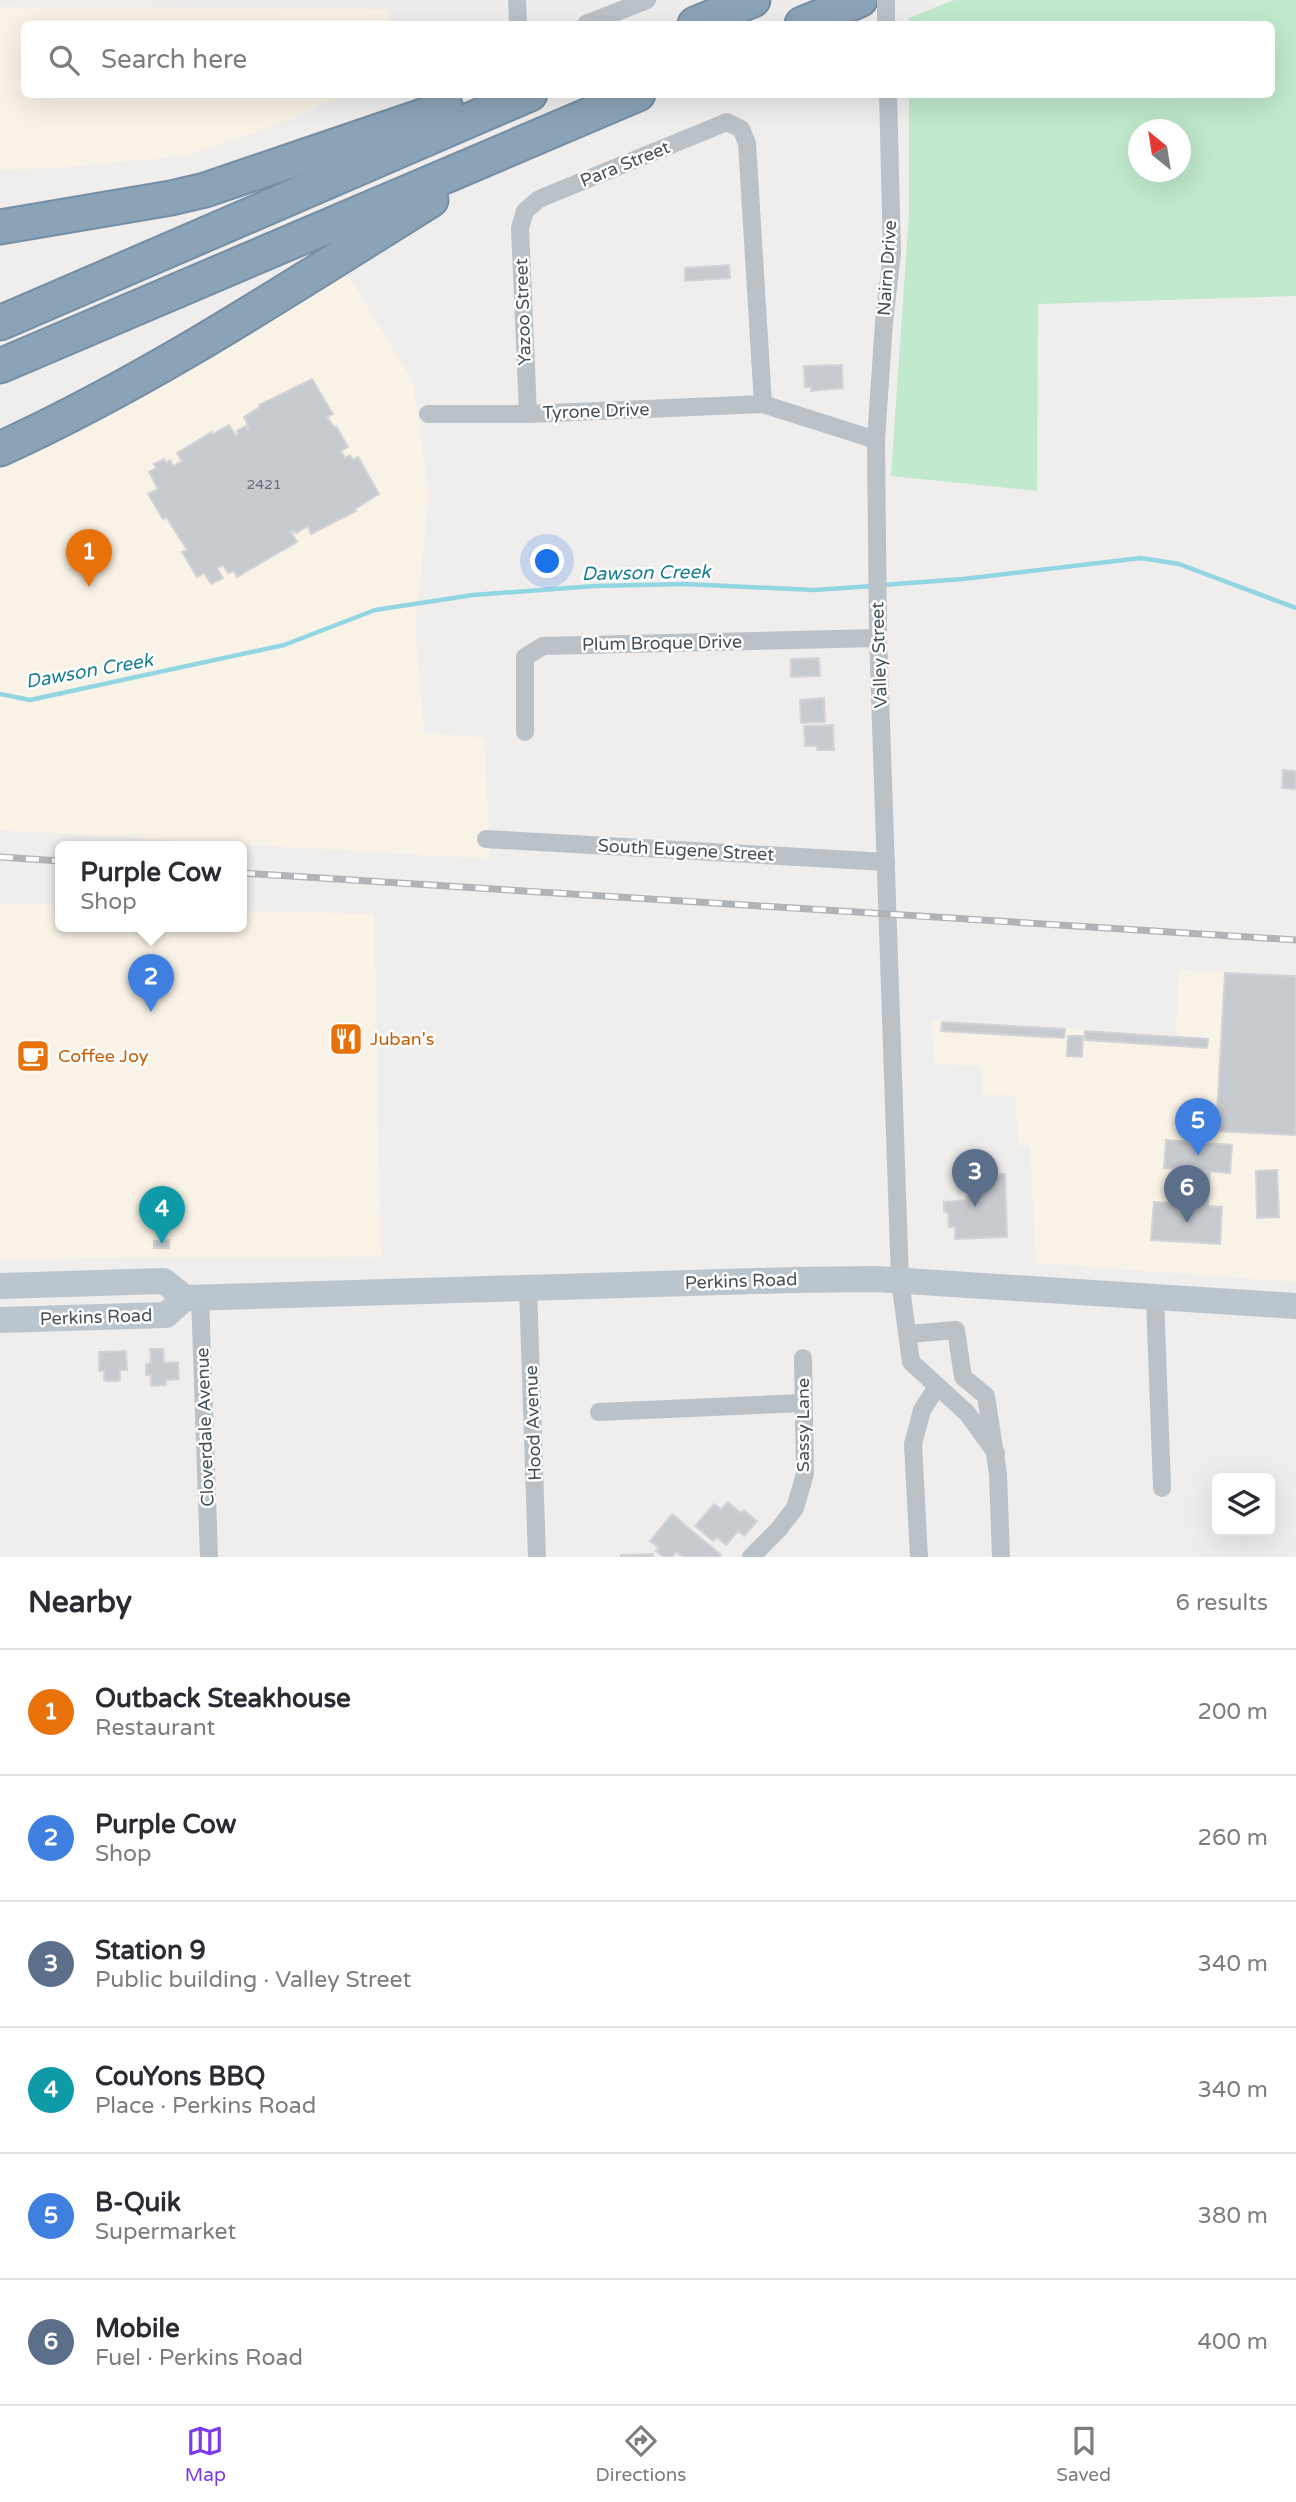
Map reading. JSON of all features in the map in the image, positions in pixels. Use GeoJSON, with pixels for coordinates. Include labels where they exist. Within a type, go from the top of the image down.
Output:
{"type":"FeatureCollection","features":[{"type":"Feature","properties":{"kind":"highway"},"geometry":{"type":"LineString","coordinates":[[702,21],[753,0]]}},
{"type":"Feature","properties":{"kind":"highway"},"geometry":{"type":"LineString","coordinates":[[809,21],[860,0]]}},
{"type":"Feature","properties":{"kind":"highway"},"geometry":{"type":"LineString","coordinates":[[0,227],[205,190],[473,98]]}},
{"type":"Feature","properties":{"kind":"highway"},"geometry":{"type":"LineString","coordinates":[[0,323],[512,98]]}},
{"type":"Feature","properties":{"kind":"highway"},"geometry":{"type":"LineString","coordinates":[[0,366],[629,98]]}},
{"type":"Feature","properties":{"kind":"highway"},"geometry":{"type":"LineString","coordinates":[[0,449],[52,425],[169,362],[518,145]]}},
{"type":"Feature","properties":{"kind":"highway"},"geometry":{"type":"LineString","coordinates":[[0,211],[20,211],[45,218]]}},
{"type":"Feature","properties":{"kind":"main road","name":"Perkins Road"},"geometry":{"type":"LineString","coordinates":[[0,1320],[166,1315],[193,1298],[793,1280],[900,1281],[1296,1306]]}},
{"type":"Feature","properties":{"kind":"main road","name":"Perkins Road"},"geometry":{"type":"LineString","coordinates":[[0,1286],[164,1281],[193,1298]]}},
{"type":"Feature","properties":{"kind":"street"},"geometry":{"type":"LineString","coordinates":[[517,0],[518,21]]}},
{"type":"Feature","properties":{"kind":"street"},"geometry":{"type":"LineString","coordinates":[[594,21],[647,0]]}},
{"type":"Feature","properties":{"kind":"street"},"geometry":{"type":"LineString","coordinates":[[886,0],[887,21]]}},
{"type":"Feature","properties":{"kind":"street","name":"Nairn Drive"},"geometry":{"type":"LineString","coordinates":[[876,440],[892,253],[888,98]]}},
{"type":"Feature","properties":{"kind":"street","name":"Para Street"},"geometry":{"type":"LineString","coordinates":[[525,211],[539,199],[727,122],[741,129],[747,144],[763,404]]}},
{"type":"Feature","properties":{"kind":"street","name":"Yazoo Street"},"geometry":{"type":"LineString","coordinates":[[525,211],[520,228],[528,414]]}},
{"type":"Feature","properties":{"kind":"street"},"geometry":{"type":"LineString","coordinates":[[763,404],[876,440]]}},
{"type":"Feature","properties":{"kind":"street","name":"Tyrone Drive"},"geometry":{"type":"LineString","coordinates":[[428,414],[528,414],[763,404]]}},
{"type":"Feature","properties":{"kind":"street","name":"Valley Street"},"geometry":{"type":"LineString","coordinates":[[876,440],[875,552],[900,1281],[911,1362],[967,1413],[996,1453]]}},
{"type":"Feature","properties":{"kind":"street","name":"Plum Broque Drive"},"geometry":{"type":"LineString","coordinates":[[525,732],[525,657],[543,646],[878,637]]}},
{"type":"Feature","properties":{"kind":"street","name":"South Eugene Street"},"geometry":{"type":"LineString","coordinates":[[486,839],[886,862]]}},
{"type":"Feature","properties":{"kind":"street","name":"Hood Avenue"},"geometry":{"type":"LineString","coordinates":[[528,1288],[537,1557]]}},
{"type":"Feature","properties":{"kind":"street","name":"Cloverdale Avenue"},"geometry":{"type":"LineString","coordinates":[[193,1298],[209,1557]]}},
{"type":"Feature","properties":{"kind":"street"},"geometry":{"type":"LineString","coordinates":[[1155,1298],[1162,1488]]}},
{"type":"Feature","properties":{"kind":"street"},"geometry":{"type":"LineString","coordinates":[[909,1334],[956,1330],[963,1377],[986,1396],[996,1453],[1001,1557]]}},
{"type":"Feature","properties":{"kind":"street","name":"Sassy Lane"},"geometry":{"type":"LineString","coordinates":[[751,1557],[795,1508],[805,1474],[803,1358]]}},
{"type":"Feature","properties":{"kind":"street"},"geometry":{"type":"LineString","coordinates":[[919,1557],[913,1444],[922,1410],[937,1387]]}},
{"type":"Feature","properties":{"kind":"street"},"geometry":{"type":"LineString","coordinates":[[599,1412],[802,1403]]}},
{"type":"Feature","properties":{"kind":"shaded area"},"geometry":{"type":"Polygon","coordinates":[[[0,7],[389,9],[388,21],[21,21],[21,98],[338,98],[288,121],[184,156],[57,168],[0,170],[0,7]]]}},
{"type":"Feature","properties":{"kind":"shaded area"},"geometry":{"type":"Polygon","coordinates":[[[348,275],[413,382],[429,495],[415,628],[424,732],[484,738],[490,859],[247,845],[247,841],[186,841],[0,830],[0,467],[348,275]]]}},
{"type":"Feature","properties":{"kind":"shaded area"},"geometry":{"type":"Polygon","coordinates":[[[0,904],[55,905],[55,932],[247,932],[247,911],[374,914],[381,1257],[0,1259],[0,904]]]}},
{"type":"Feature","properties":{"kind":"shaded area"},"geometry":{"type":"Polygon","coordinates":[[[1179,970],[1296,975],[1296,1282],[1036,1263],[1030,1146],[1019,1146],[1015,1095],[980,1095],[983,1088],[982,1071],[978,1066],[934,1064],[932,1020],[1176,1035],[1179,970]]]}},
{"type":"Feature","properties":{"kind":"green space"},"geometry":{"type":"Polygon","coordinates":[[[954,0],[1296,0],[1296,296],[1038,304],[1037,491],[891,476],[909,213],[909,98],[1275,98],[1275,21],[909,21],[909,18],[954,0]]]}},
{"type":"Feature","properties":{"kind":"building"},"geometry":{"type":"Polygon","coordinates":[[[729,265],[730,278],[685,281],[685,268],[729,265]]]}},
{"type":"Feature","properties":{"kind":"building"},"geometry":{"type":"Polygon","coordinates":[[[842,365],[843,388],[811,391],[811,387],[805,387],[804,366],[842,365]]]}},
{"type":"Feature","properties":{"kind":"building"},"geometry":{"type":"Polygon","coordinates":[[[312,379],[333,414],[327,417],[334,427],[336,426],[348,447],[341,451],[345,458],[350,455],[353,460],[358,457],[379,494],[355,509],[356,511],[311,534],[308,526],[296,533],[292,530],[297,542],[237,577],[234,571],[228,573],[223,565],[217,568],[223,578],[211,584],[204,573],[197,577],[182,552],[187,550],[186,548],[166,517],[163,519],[148,494],[158,489],[149,472],[156,468],[154,464],[164,459],[166,463],[170,460],[173,466],[182,461],[177,453],[212,432],[213,434],[229,425],[236,436],[237,431],[246,426],[249,428],[244,417],[260,407],[259,405],[312,379]]]}},
{"type":"Feature","properties":{"kind":"building"},"geometry":{"type":"Polygon","coordinates":[[[819,658],[820,676],[791,677],[791,659],[819,658]]]}},
{"type":"Feature","properties":{"kind":"building"},"geometry":{"type":"Polygon","coordinates":[[[824,698],[825,722],[801,723],[800,700],[824,698]]]}},
{"type":"Feature","properties":{"kind":"building"},"geometry":{"type":"Polygon","coordinates":[[[833,725],[834,750],[817,750],[817,746],[805,746],[804,726],[833,725]]]}},
{"type":"Feature","properties":{"kind":"building"},"geometry":{"type":"Polygon","coordinates":[[[1283,770],[1296,771],[1296,789],[1282,788],[1283,770]]]}},
{"type":"Feature","properties":{"kind":"building"},"geometry":{"type":"Polygon","coordinates":[[[1225,973],[1296,976],[1296,1135],[1216,1131],[1225,973]]]}},
{"type":"Feature","properties":{"kind":"building"},"geometry":{"type":"Polygon","coordinates":[[[942,1022],[1065,1029],[1064,1038],[941,1031],[942,1022]]]}},
{"type":"Feature","properties":{"kind":"building"},"geometry":{"type":"Polygon","coordinates":[[[1085,1031],[1208,1039],[1207,1048],[1085,1040],[1085,1031]]]}},
{"type":"Feature","properties":{"kind":"building"},"geometry":{"type":"Polygon","coordinates":[[[1068,1036],[1083,1036],[1082,1057],[1067,1056],[1068,1036]]]}},
{"type":"Feature","properties":{"kind":"building"},"geometry":{"type":"Polygon","coordinates":[[[1166,1140],[1232,1145],[1230,1173],[1164,1168],[1166,1140]]]}},
{"type":"Feature","properties":{"kind":"building"},"geometry":{"type":"Polygon","coordinates":[[[1277,1170],[1279,1217],[1257,1218],[1256,1171],[1277,1170]]]}},
{"type":"Feature","properties":{"kind":"building"},"geometry":{"type":"Polygon","coordinates":[[[1192,1171],[1210,1172],[1208,1206],[1222,1207],[1220,1244],[1151,1240],[1154,1202],[1190,1204],[1192,1171]]]}},
{"type":"Feature","properties":{"kind":"building"},"geometry":{"type":"Polygon","coordinates":[[[1005,1174],[1007,1237],[955,1239],[955,1227],[949,1227],[944,1202],[967,1200],[966,1175],[1005,1174]]]}},
{"type":"Feature","properties":{"kind":"building"},"geometry":{"type":"Polygon","coordinates":[[[169,1240],[169,1248],[154,1248],[154,1241],[169,1240]]]}},
{"type":"Feature","properties":{"kind":"building"},"geometry":{"type":"Polygon","coordinates":[[[150,1349],[163,1349],[164,1363],[178,1362],[179,1379],[166,1380],[166,1385],[151,1386],[151,1375],[146,1375],[146,1364],[151,1363],[150,1349]]]}},
{"type":"Feature","properties":{"kind":"building"},"geometry":{"type":"Polygon","coordinates":[[[126,1351],[127,1370],[120,1370],[120,1381],[104,1381],[104,1371],[99,1371],[99,1352],[126,1351]]]}},
{"type":"Feature","properties":{"kind":"building"},"geometry":{"type":"Polygon","coordinates":[[[728,1502],[757,1521],[744,1536],[738,1531],[726,1545],[717,1537],[713,1541],[695,1526],[714,1504],[721,1509],[728,1502]]]}},
{"type":"Feature","properties":{"kind":"building"},"geometry":{"type":"Polygon","coordinates":[[[672,1514],[721,1555],[683,1557],[676,1552],[672,1557],[664,1557],[656,1551],[659,1548],[650,1541],[672,1514]]]}},
{"type":"Feature","properties":{"kind":"building"},"geometry":{"type":"Polygon","coordinates":[[[653,1554],[653,1557],[621,1557],[621,1555],[653,1554]]]}},
{"type":"Feature","properties":{"kind":"waterway","name":"Dawson Creek"},"geometry":{"type":"LineString","coordinates":[[882,585],[963,579],[1141,558],[1179,564],[1296,608]]}},
{"type":"Feature","properties":{"kind":"waterway","name":"Dawson Creek"},"geometry":{"type":"LineString","coordinates":[[0,694],[30,700],[284,645],[375,610],[473,595],[595,586],[684,584],[814,590],[873,586]]}},
{"type":"Feature","properties":{"kind":"railway"},"geometry":{"type":"LineString","coordinates":[[0,857],[55,861]]}},
{"type":"Feature","properties":{"kind":"railway"},"geometry":{"type":"LineString","coordinates":[[247,873],[1296,940]]}},
{"type":"Feature","properties":{"kind":"place","name":"Outback Steakhouse"},"geometry":{"type":"Point","coordinates":[89,587]}},
{"type":"Feature","properties":{"kind":"place","name":"Purple Cow"},"geometry":{"type":"Point","coordinates":[151,1012]}},
{"type":"Feature","properties":{"kind":"place","name":"Juban's"},"geometry":{"type":"Point","coordinates":[346,1039]}},
{"type":"Feature","properties":{"kind":"place","name":"Coffee Joy"},"geometry":{"type":"Point","coordinates":[33,1056]}},
{"type":"Feature","properties":{"kind":"place","name":"B-Quik"},"geometry":{"type":"Point","coordinates":[1198,1156]}},
{"type":"Feature","properties":{"kind":"place","name":"Station 9"},"geometry":{"type":"Point","coordinates":[975,1207]}},
{"type":"Feature","properties":{"kind":"place","name":"Mobile"},"geometry":{"type":"Point","coordinates":[1187,1223]}},
{"type":"Feature","properties":{"kind":"place","name":"CouYons BBQ"},"geometry":{"type":"Point","coordinates":[162,1244]}}]}
